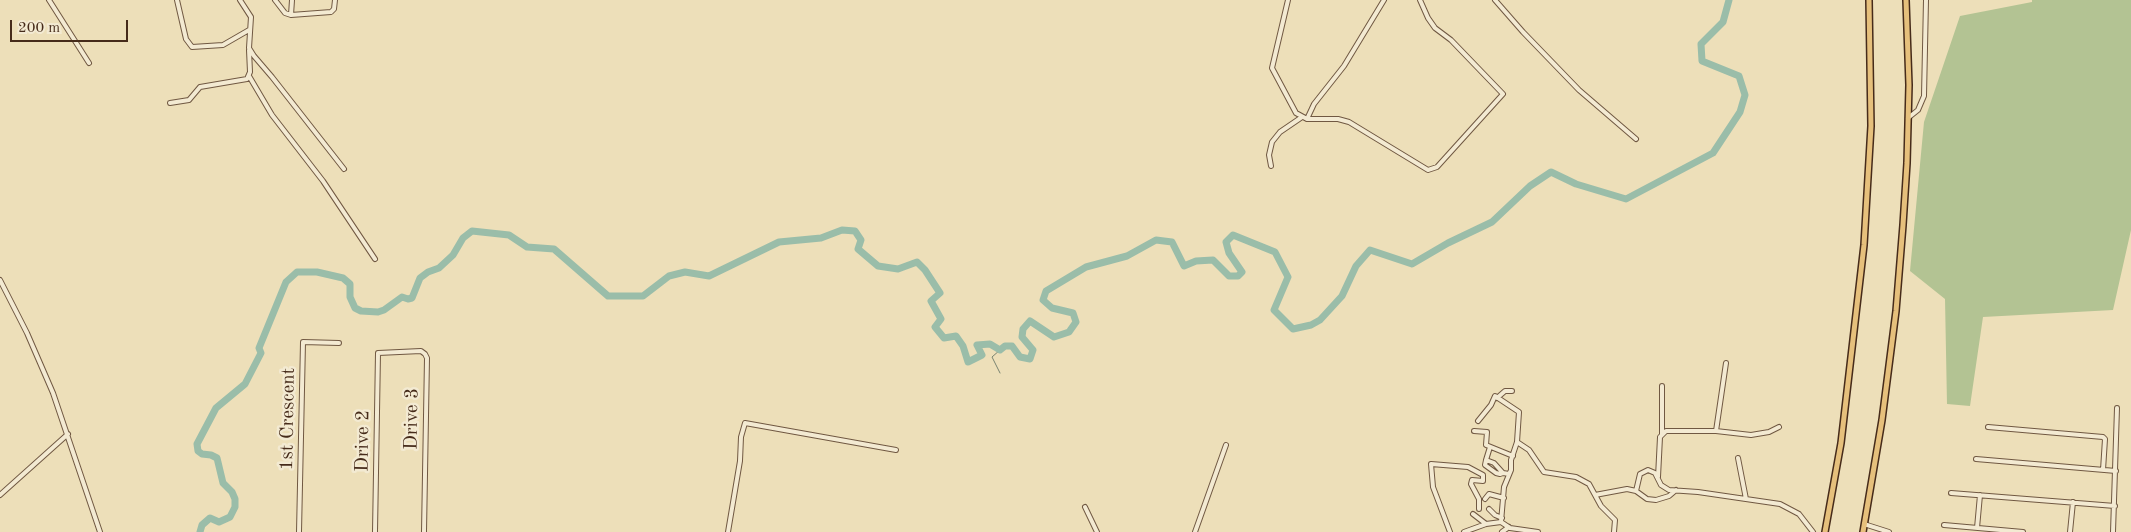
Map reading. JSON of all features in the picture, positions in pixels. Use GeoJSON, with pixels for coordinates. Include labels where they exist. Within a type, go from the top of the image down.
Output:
{"type":"FeatureCollection","features":[{"type":"Feature","properties":{"kind":"main road"},"geometry":{"type":"LineString","coordinates":[[1825,532],[1852,368],[1864,245],[1871,126],[1869,0]]}},
{"type":"Feature","properties":{"kind":"main road"},"geometry":{"type":"LineString","coordinates":[[1863,532],[1876,460],[1896,311],[1907,177],[1906,0]]}},
{"type":"Feature","properties":{"kind":"street"},"geometry":{"type":"LineString","coordinates":[[49,0],[89,63]]}},
{"type":"Feature","properties":{"kind":"street"},"geometry":{"type":"LineString","coordinates":[[177,0],[186,39],[192,47],[224,45],[249,30]]}},
{"type":"Feature","properties":{"kind":"street"},"geometry":{"type":"LineString","coordinates":[[240,0],[251,17],[249,30],[250,76],[272,115],[323,181],[374,259]]}},
{"type":"Feature","properties":{"kind":"street"},"geometry":{"type":"LineString","coordinates":[[275,0],[285,13],[291,15],[331,12],[334,9],[335,0]]}},
{"type":"Feature","properties":{"kind":"street"},"geometry":{"type":"LineString","coordinates":[[291,15],[292,0]]}},
{"type":"Feature","properties":{"kind":"street"},"geometry":{"type":"LineString","coordinates":[[1288,0],[1272,68],[1293,109],[1307,119],[1343,120],[1428,170],[1436,167],[1503,94],[1451,40],[1436,28],[1428,18],[1420,0]]}},
{"type":"Feature","properties":{"kind":"street"},"geometry":{"type":"LineString","coordinates":[[1307,119],[1314,104],[1344,66],[1384,0]]}},
{"type":"Feature","properties":{"kind":"street"},"geometry":{"type":"LineString","coordinates":[[1495,0],[1522,32],[1579,90],[1636,139]]}},
{"type":"Feature","properties":{"kind":"street"},"geometry":{"type":"LineString","coordinates":[[1908,118],[1918,110],[1924,96],[1926,0]]}},
{"type":"Feature","properties":{"kind":"street"},"geometry":{"type":"LineString","coordinates":[[249,48],[344,169]]}},
{"type":"Feature","properties":{"kind":"street"},"geometry":{"type":"LineString","coordinates":[[170,104],[189,100],[200,87],[250,76]]}},
{"type":"Feature","properties":{"kind":"street"},"geometry":{"type":"LineString","coordinates":[[1271,166],[1269,155],[1275,137],[1302,117]]}},
{"type":"Feature","properties":{"kind":"street"},"geometry":{"type":"LineString","coordinates":[[0,280],[46,374],[100,532]]}},
{"type":"Feature","properties":{"kind":"street","name":"1st Crescent"},"geometry":{"type":"LineString","coordinates":[[299,532],[303,342],[339,343]]}},
{"type":"Feature","properties":{"kind":"street","name":"Drive 3"},"geometry":{"type":"LineString","coordinates":[[379,352],[421,351],[426,355],[424,532]]}},
{"type":"Feature","properties":{"kind":"street","name":"Drive 2"},"geometry":{"type":"LineString","coordinates":[[375,532],[379,352]]}},
{"type":"Feature","properties":{"kind":"street"},"geometry":{"type":"LineString","coordinates":[[1716,431],[1726,363]]}},
{"type":"Feature","properties":{"kind":"street"},"geometry":{"type":"LineString","coordinates":[[1658,477],[1662,434],[1662,386]]}},
{"type":"Feature","properties":{"kind":"street"},"geometry":{"type":"LineString","coordinates":[[1495,389],[1496,397],[1519,412],[1517,442],[1504,487],[1501,520]]}},
{"type":"Feature","properties":{"kind":"street"},"geometry":{"type":"LineString","coordinates":[[1478,421],[1496,397],[1505,391],[1512,391]]}},
{"type":"Feature","properties":{"kind":"street"},"geometry":{"type":"LineString","coordinates":[[2113,532],[2117,408]]}},
{"type":"Feature","properties":{"kind":"street"},"geometry":{"type":"LineString","coordinates":[[728,532],[740,461],[741,438],[745,423],[896,450]]}},
{"type":"Feature","properties":{"kind":"street"},"geometry":{"type":"LineString","coordinates":[[1988,427],[2103,437],[2105,443],[2103,470]]}},
{"type":"Feature","properties":{"kind":"street"},"geometry":{"type":"LineString","coordinates":[[1662,434],[1672,430],[1716,431],[1751,435],[1779,428]]}},
{"type":"Feature","properties":{"kind":"street"},"geometry":{"type":"LineString","coordinates":[[1474,431],[1487,432],[1486,445],[1513,456]]}},
{"type":"Feature","properties":{"kind":"street"},"geometry":{"type":"LineString","coordinates":[[0,495],[68,434]]}},
{"type":"Feature","properties":{"kind":"street"},"geometry":{"type":"LineString","coordinates":[[1517,442],[1529,450],[1544,472],[1585,480],[1601,506],[1615,520],[1614,532]]}},
{"type":"Feature","properties":{"kind":"street"},"geometry":{"type":"LineString","coordinates":[[1195,532],[1226,445]]}},
{"type":"Feature","properties":{"kind":"street"},"geometry":{"type":"LineString","coordinates":[[1490,447],[1485,465],[1496,473],[1509,474]]}},
{"type":"Feature","properties":{"kind":"street"},"geometry":{"type":"LineString","coordinates":[[1738,458],[1746,500]]}},
{"type":"Feature","properties":{"kind":"street"},"geometry":{"type":"LineString","coordinates":[[1976,459],[2116,471]]}},
{"type":"Feature","properties":{"kind":"street"},"geometry":{"type":"LineString","coordinates":[[1450,532],[1433,487],[1431,464],[1468,467],[1483,476],[1483,481],[1472,480],[1471,484],[1480,499],[1479,509]]}},
{"type":"Feature","properties":{"kind":"street"},"geometry":{"type":"LineString","coordinates":[[1636,491],[1640,474],[1644,471],[1652,472],[1658,477],[1664,488],[1780,504],[1804,518],[1813,532]]}},
{"type":"Feature","properties":{"kind":"street"},"geometry":{"type":"LineString","coordinates":[[1595,495],[1627,488],[1636,491],[1647,499],[1656,500],[1670,496],[1676,490]]}},
{"type":"Feature","properties":{"kind":"street"},"geometry":{"type":"LineString","coordinates":[[1951,493],[2114,506]]}},
{"type":"Feature","properties":{"kind":"street"},"geometry":{"type":"LineString","coordinates":[[1485,499],[1489,494],[1504,498]]}},
{"type":"Feature","properties":{"kind":"street"},"geometry":{"type":"LineString","coordinates":[[1977,528],[1980,495]]}},
{"type":"Feature","properties":{"kind":"street"},"geometry":{"type":"LineString","coordinates":[[2070,532],[2073,502]]}},
{"type":"Feature","properties":{"kind":"street"},"geometry":{"type":"LineString","coordinates":[[1085,507],[1097,532]]}},
{"type":"Feature","properties":{"kind":"street"},"geometry":{"type":"LineString","coordinates":[[1489,509],[1509,527],[1538,532]]}},
{"type":"Feature","properties":{"kind":"street"},"geometry":{"type":"LineString","coordinates":[[1473,514],[1486,524]]}},
{"type":"Feature","properties":{"kind":"street"},"geometry":{"type":"LineString","coordinates":[[1464,532],[1501,520]]}},
{"type":"Feature","properties":{"kind":"street"},"geometry":{"type":"LineString","coordinates":[[1864,524],[1889,532]]}},
{"type":"Feature","properties":{"kind":"street"},"geometry":{"type":"LineString","coordinates":[[1944,525],[2024,532]]}},
{"type":"Feature","properties":{"kind":"street"},"geometry":{"type":"LineString","coordinates":[[1502,532],[1509,527]]}},
{"type":"Feature","properties":{"kind":"green space"},"geometry":{"type":"Polygon","coordinates":[[[2032,0],[2131,0],[2131,230],[2113,310],[1983,317],[1970,406],[1947,404],[1945,299],[1910,271],[1924,122],[1960,16],[2032,2],[2032,0]]]}},
{"type":"Feature","properties":{"kind":"waterway"},"geometry":{"type":"LineString","coordinates":[[200,532],[202,525],[210,518],[219,522],[230,517],[235,507],[235,499],[232,492],[223,483],[217,458],[202,454],[198,451],[197,444],[216,408],[245,384],[261,353],[259,348],[286,282],[297,272],[317,272],[343,278],[350,284],[350,297],[355,308],[361,311],[378,312],[402,297],[412,298],[420,278],[428,272],[439,268],[453,255],[463,238],[472,231],[509,235],[527,247],[554,249],[608,296],[643,296],[669,276],[685,272],[709,276],[779,242],[821,238],[842,230],[855,231],[861,240],[858,249],[878,266],[898,269],[917,262],[925,270],[940,293],[931,301],[941,319],[935,327],[944,338],[956,336],[963,346],[968,362],[982,355],[977,345],[990,344],[1000,350],[1005,346],[1012,346],[1020,357],[1030,359],[1033,350],[1022,337],[1023,329],[1030,321],[1054,337],[1069,332],[1076,322],[1073,313],[1052,308],[1043,300],[1046,291],[1086,267],[1127,256],[1156,240],[1172,242],[1184,266],[1196,261],[1213,260],[1229,276],[1238,276],[1242,272],[1229,253],[1226,242],[1233,235],[1275,252],[1288,277],[1274,310],[1293,329],[1311,325],[1320,320],[1342,296],[1356,266],[1370,250],[1412,264],[1448,243],[1492,222],[1530,186],[1551,172],[1576,184],[1626,199],[1713,153],[1740,112],[1745,95],[1739,76],[1702,61],[1701,44],[1723,22],[1729,0]]}},
{"type":"Feature","properties":{"kind":"waterway"},"geometry":{"type":"LineString","coordinates":[[1000,350],[992,357],[1000,373]]}}]}
